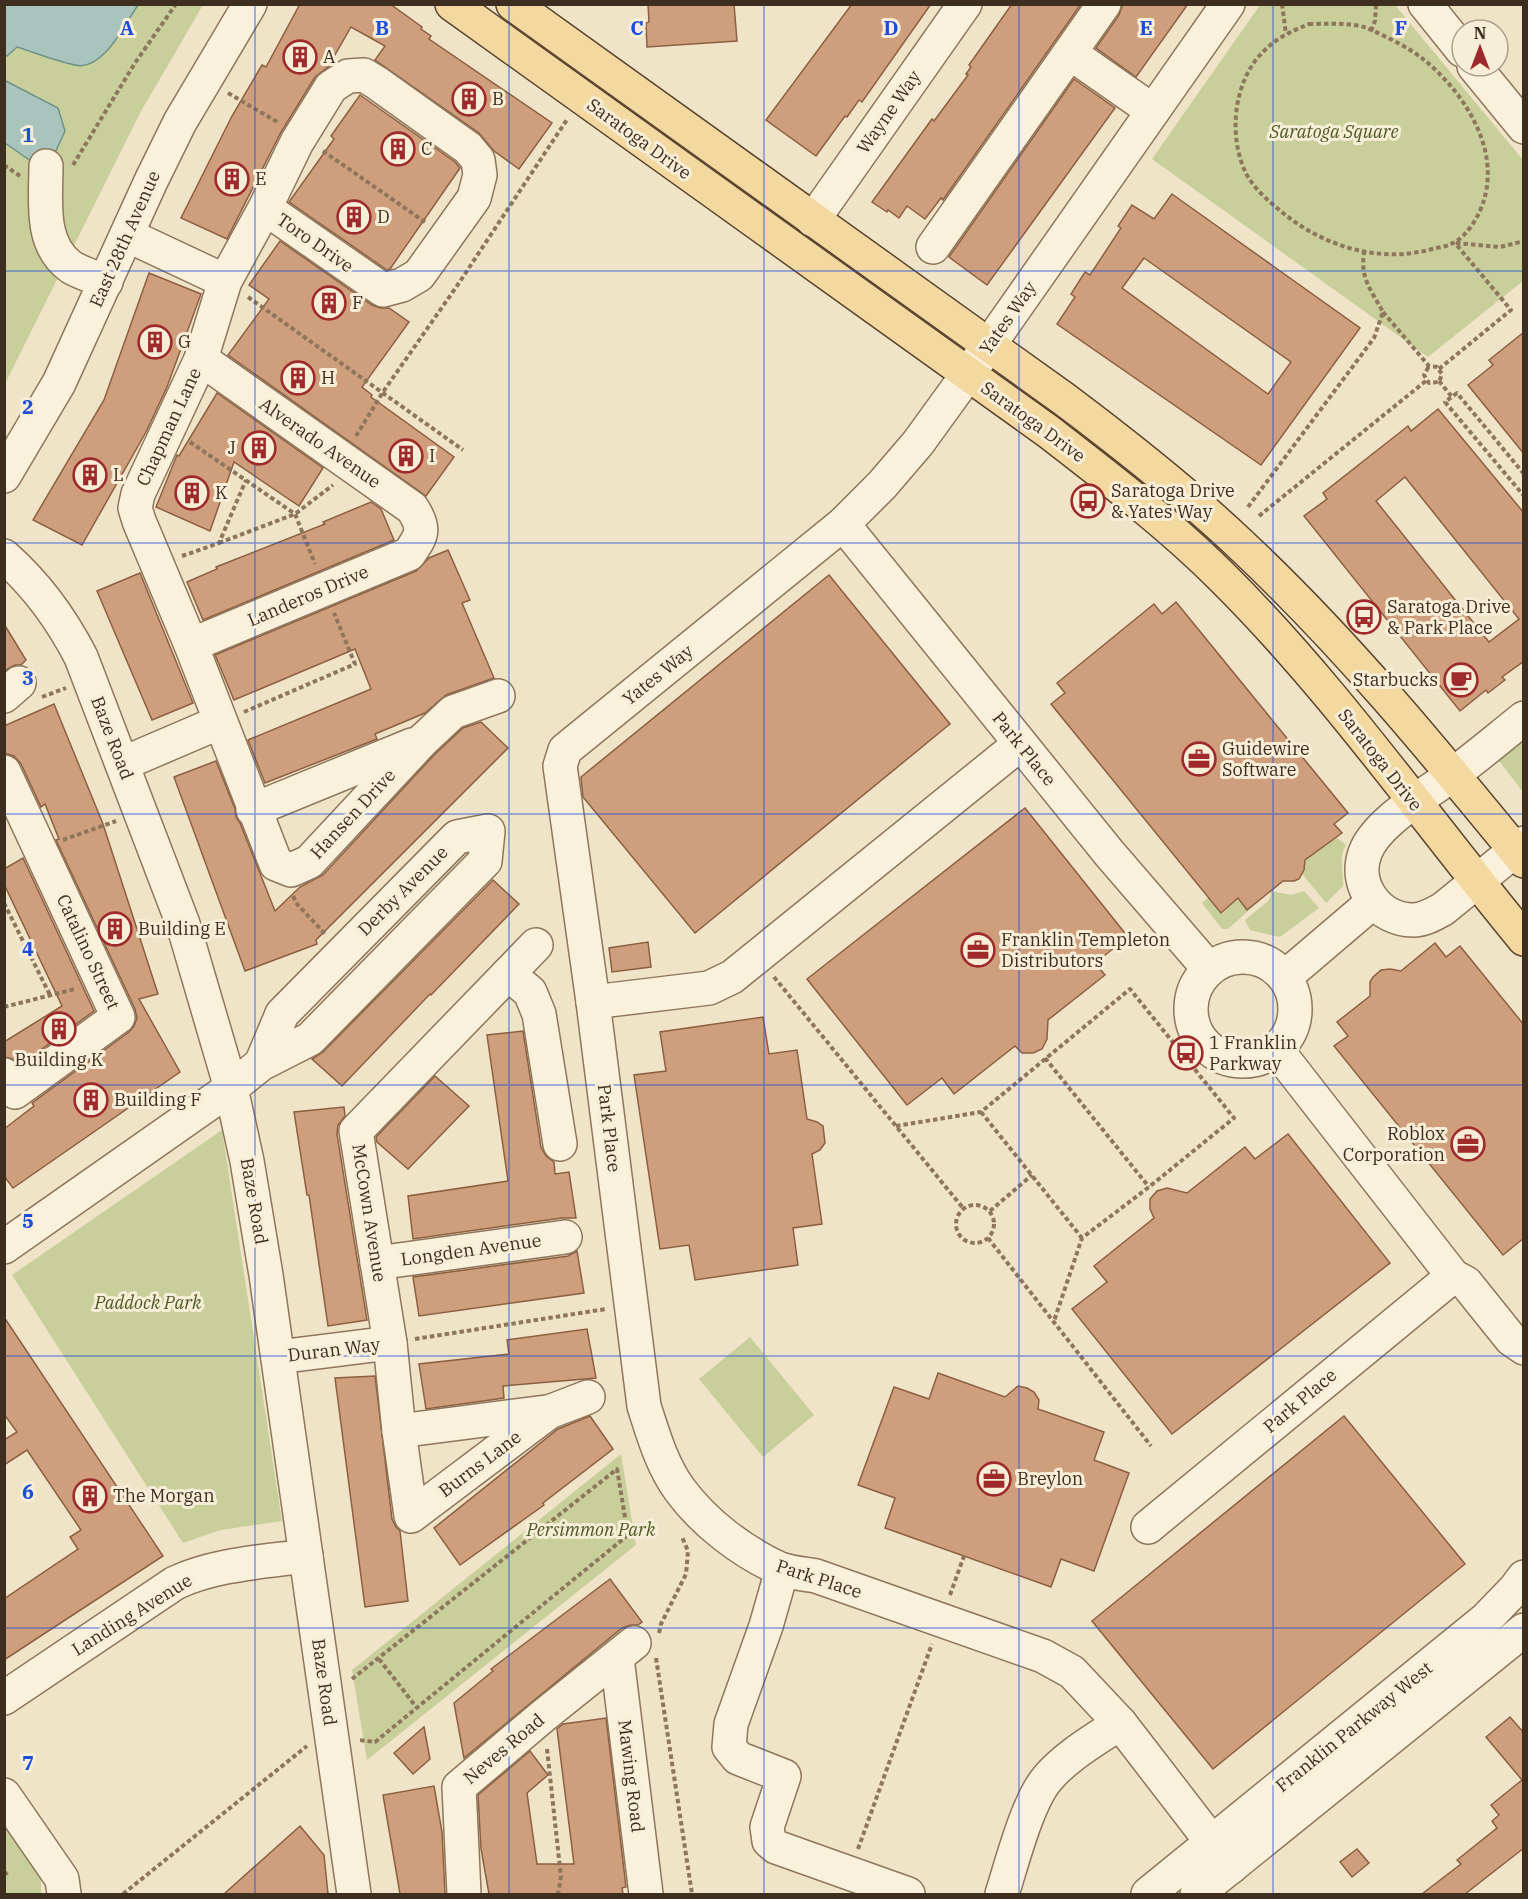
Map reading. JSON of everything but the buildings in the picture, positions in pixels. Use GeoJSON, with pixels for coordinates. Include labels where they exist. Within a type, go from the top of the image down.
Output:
{"type":"FeatureCollection","features":[{"type":"Feature","properties":{"kind":"main road","name":"Saratoga Drive"},"geometry":{"type":"LineString","coordinates":[[452,4],[1109,478],[1221,576],[1272,630],[1314,678],[1524,939]]}},
{"type":"Feature","properties":{"kind":"main road","name":"Saratoga Drive"},"geometry":{"type":"LineString","coordinates":[[513,4],[989,345],[1123,444],[1238,542],[1344,649],[1394,704],[1452,776],[1521,852]]}},
{"type":"Feature","properties":{"kind":"street","name":"East 28th Avenue"},"geometry":{"type":"LineString","coordinates":[[4,476],[59,383],[180,122],[250,4]]}},
{"type":"Feature","properties":{"kind":"street","name":"Wayne Way"},"geometry":{"type":"LineString","coordinates":[[813,220],[965,4]]}},
{"type":"Feature","properties":{"kind":"street"},"geometry":{"type":"LineString","coordinates":[[933,247],[1104,4]]}},
{"type":"Feature","properties":{"kind":"street","name":"Yates Way"},"geometry":{"type":"LineString","coordinates":[[593,1002],[561,776],[561,758],[566,750],[843,524],[882,485],[918,442],[968,375],[1228,4]]}},
{"type":"Feature","properties":{"kind":"street"},"geometry":{"type":"LineString","coordinates":[[1425,4],[1450,35]]}},
{"type":"Feature","properties":{"kind":"street"},"geometry":{"type":"LineString","coordinates":[[1070,53],[1153,111]]}},
{"type":"Feature","properties":{"kind":"street","name":"Chapman Lane"},"geometry":{"type":"LineString","coordinates":[[276,864],[135,508],[138,494],[201,359],[225,281],[266,208],[301,136],[331,87],[348,76],[364,75],[468,148],[478,160],[480,175],[474,198],[447,237]]}},
{"type":"Feature","properties":{"kind":"street"},"geometry":{"type":"LineString","coordinates":[[1484,78],[1524,127]]}},
{"type":"Feature","properties":{"kind":"street"},"geometry":{"type":"LineString","coordinates":[[46,175],[46,222],[50,241],[59,255],[72,267],[106,282]]}},
{"type":"Feature","properties":{"kind":"street","name":"Toro Drive"},"geometry":{"type":"LineString","coordinates":[[266,208],[383,290],[402,285],[419,275],[447,237]]}},
{"type":"Feature","properties":{"kind":"street"},"geometry":{"type":"LineString","coordinates":[[127,235],[225,281]]}},
{"type":"Feature","properties":{"kind":"street","name":"Alverado Avenue"},"geometry":{"type":"LineString","coordinates":[[201,359],[412,508],[421,521],[419,539]]}},
{"type":"Feature","properties":{"kind":"street","name":"Park Place"},"geometry":{"type":"LineString","coordinates":[[843,524],[1109,853],[1209,969]]}},
{"type":"Feature","properties":{"kind":"street","name":"Landeros Drive"},"geometry":{"type":"LineString","coordinates":[[191,645],[409,554],[419,539]]}},
{"type":"Feature","properties":{"kind":"street","name":"Baze Road"},"geometry":{"type":"LineString","coordinates":[[4,556],[30,579],[50,604],[68,631],[89,679],[183,924],[231,1088],[255,1206],[354,1894]]}},
{"type":"Feature","properties":{"kind":"street","name":"Hansen Drive"},"geometry":{"type":"LineString","coordinates":[[276,864],[291,870],[309,862],[422,741],[453,712],[498,696]]}},
{"type":"Feature","properties":{"kind":"street"},"geometry":{"type":"LineString","coordinates":[[1521,852],[1443,909],[1428,917],[1414,920],[1386,912],[1373,902],[1365,888],[1364,856],[1371,840],[1381,829],[1524,718]]}},
{"type":"Feature","properties":{"kind":"street"},"geometry":{"type":"LineString","coordinates":[[122,764],[220,722]]}},
{"type":"Feature","properties":{"kind":"street","name":"Hansen Drive"},"geometry":{"type":"LineString","coordinates":[[254,810],[422,741]]}},
{"type":"Feature","properties":{"kind":"street"},"geometry":{"type":"LineString","coordinates":[[593,1002],[709,988],[732,977],[1020,744]]}},
{"type":"Feature","properties":{"kind":"street","name":"Catalino Street"},"geometry":{"type":"LineString","coordinates":[[4,772],[118,1017],[10,1083]]}},
{"type":"Feature","properties":{"kind":"street","name":"Derby Avenue"},"geometry":{"type":"LineString","coordinates":[[4,1247],[231,1088],[261,1064],[310,1039],[486,861],[488,831],[457,837],[282,1014],[261,1064]]}},
{"type":"Feature","properties":{"kind":"street"},"geometry":{"type":"LineString","coordinates":[[1285,977],[1373,902]]}},
{"type":"Feature","properties":{"kind":"street","name":"McCown Avenue"},"geometry":{"type":"LineString","coordinates":[[411,1516],[390,1343],[356,1131],[536,945]]}},
{"type":"Feature","properties":{"kind":"street"},"geometry":{"type":"LineString","coordinates":[[1249,957],[1269,963],[1285,977],[1294,995],[1295,1015],[1289,1034],[1276,1049],[1258,1059],[1238,1061],[1218,1055],[1203,1042],[1193,1024],[1191,1004],[1197,984],[1209,969],[1228,959],[1249,957]]}},
{"type":"Feature","properties":{"kind":"street"},"geometry":{"type":"LineString","coordinates":[[508,974],[530,992],[539,1014],[560,1144]]}},
{"type":"Feature","properties":{"kind":"street","name":"Park Place"},"geometry":{"type":"LineString","coordinates":[[593,1002],[644,1406],[658,1449],[679,1489],[708,1522],[748,1551],[782,1570],[816,1576],[1043,1656],[1072,1672],[1120,1724],[1232,1867]]}},
{"type":"Feature","properties":{"kind":"street"},"geometry":{"type":"LineString","coordinates":[[1276,1049],[1453,1276],[1466,1283],[1511,1339],[1524,1348]]}},
{"type":"Feature","properties":{"kind":"street","name":"Longden Avenue"},"geometry":{"type":"LineString","coordinates":[[377,1263],[565,1237]]}},
{"type":"Feature","properties":{"kind":"street","name":"Park Place"},"geometry":{"type":"LineString","coordinates":[[1148,1527],[1453,1276]]}},
{"type":"Feature","properties":{"kind":"street","name":"Duran Way"},"geometry":{"type":"LineString","coordinates":[[278,1357],[390,1343]]}},
{"type":"Feature","properties":{"kind":"street","name":"Burns Lane"},"geometry":{"type":"LineString","coordinates":[[399,1431],[549,1412],[588,1397]]}},
{"type":"Feature","properties":{"kind":"street","name":"Burns Lane"},"geometry":{"type":"LineString","coordinates":[[411,1516],[549,1412]]}},
{"type":"Feature","properties":{"kind":"street","name":"Landing Avenue"},"geometry":{"type":"LineString","coordinates":[[4,1698],[175,1583],[195,1574],[215,1569],[306,1556]]}},
{"type":"Feature","properties":{"kind":"street"},"geometry":{"type":"LineString","coordinates":[[782,1570],[766,1626],[731,1724],[729,1747],[738,1758],[784,1776],[767,1827],[769,1841],[776,1847],[908,1894]]}},
{"type":"Feature","properties":{"kind":"street","name":"Franklin Parkway West"},"geometry":{"type":"LineString","coordinates":[[1191,1886],[1211,1842],[1486,1619],[1524,1577]]}},
{"type":"Feature","properties":{"kind":"street","name":"Franklin Parkway West"},"geometry":{"type":"LineString","coordinates":[[1191,1886],[1232,1867],[1524,1630]]}},
{"type":"Feature","properties":{"kind":"street","name":"Neves Road"},"geometry":{"type":"LineString","coordinates":[[464,1894],[459,1787],[625,1651]]}},
{"type":"Feature","properties":{"kind":"street","name":"Mawing Road"},"geometry":{"type":"LineString","coordinates":[[625,1651],[646,1894]]}},
{"type":"Feature","properties":{"kind":"street"},"geometry":{"type":"LineString","coordinates":[[1002,1894],[1035,1796],[1047,1778],[1074,1755],[1120,1724]]}},
{"type":"Feature","properties":{"kind":"street"},"geometry":{"type":"LineString","coordinates":[[4,1795],[62,1879],[64,1894]]}},
{"type":"Feature","properties":{"kind":"street"},"geometry":{"type":"LineString","coordinates":[[1148,1894],[1191,1886]]}},
{"type":"Feature","properties":{"kind":"path"},"geometry":{"type":"LineString","coordinates":[[4,165],[29,183],[46,175],[63,181],[135,63],[176,4]]}},
{"type":"Feature","properties":{"kind":"path"},"geometry":{"type":"LineString","coordinates":[[1282,4],[1286,34]]}},
{"type":"Feature","properties":{"kind":"path"},"geometry":{"type":"LineString","coordinates":[[1371,31],[1375,21],[1376,4]]}},
{"type":"Feature","properties":{"kind":"path"},"geometry":{"type":"LineString","coordinates":[[1455,243],[1469,229],[1482,208],[1489,186],[1489,163],[1481,135],[1464,105],[1442,77],[1422,58],[1366,28],[1309,24],[1286,34],[1262,52],[1246,76],[1237,103],[1235,130],[1238,151],[1245,172],[1262,195],[1290,219],[1317,236],[1339,246],[1364,253],[1396,255],[1423,252],[1455,243],[1500,247],[1524,241]]}},
{"type":"Feature","properties":{"kind":"path"},"geometry":{"type":"LineString","coordinates":[[205,79],[301,136],[447,237]]}},
{"type":"Feature","properties":{"kind":"path"},"geometry":{"type":"LineString","coordinates":[[157,565],[295,514],[348,464],[383,392],[459,283],[581,97]]}},
{"type":"Feature","properties":{"kind":"path"},"geometry":{"type":"LineString","coordinates":[[1439,369],[1511,310],[1455,243]]}},
{"type":"Feature","properties":{"kind":"path"},"geometry":{"type":"LineString","coordinates":[[1364,253],[1362,264],[1364,278],[1383,312],[1429,366],[1439,369],[1442,374],[1439,381]]}},
{"type":"Feature","properties":{"kind":"path"},"geometry":{"type":"LineString","coordinates":[[225,281],[464,450]]}},
{"type":"Feature","properties":{"kind":"path"},"geometry":{"type":"LineString","coordinates":[[1248,507],[1374,338],[1383,312]]}},
{"type":"Feature","properties":{"kind":"path"},"geometry":{"type":"LineString","coordinates":[[1429,366],[1424,375],[1427,380],[1429,383],[1439,381]]}},
{"type":"Feature","properties":{"kind":"path"},"geometry":{"type":"LineString","coordinates":[[1259,516],[1427,380]]}},
{"type":"Feature","properties":{"kind":"path"},"geometry":{"type":"LineString","coordinates":[[1439,381],[1452,397]]}},
{"type":"Feature","properties":{"kind":"path"},"geometry":{"type":"LineString","coordinates":[[1524,474],[1457,393],[1445,402],[1524,496]]}},
{"type":"Feature","properties":{"kind":"path"},"geometry":{"type":"LineString","coordinates":[[219,543],[246,480]]}},
{"type":"Feature","properties":{"kind":"path"},"geometry":{"type":"LineString","coordinates":[[18,694],[89,679]]}},
{"type":"Feature","properties":{"kind":"path"},"geometry":{"type":"LineString","coordinates":[[40,848],[141,812]]}},
{"type":"Feature","properties":{"kind":"path"},"geometry":{"type":"LineString","coordinates":[[276,864],[297,904],[342,953]]}},
{"type":"Feature","properties":{"kind":"path"},"geometry":{"type":"LineString","coordinates":[[4,903],[50,995]]}},
{"type":"Feature","properties":{"kind":"path"},"geometry":{"type":"LineString","coordinates":[[757,957],[963,1208]]}},
{"type":"Feature","properties":{"kind":"path"},"geometry":{"type":"LineString","coordinates":[[4,1007],[102,982]]}},
{"type":"Feature","properties":{"kind":"path"},"geometry":{"type":"LineString","coordinates":[[896,1126],[981,1112],[1130,989],[1234,1118],[1082,1238],[1054,1321]]}},
{"type":"Feature","properties":{"kind":"path"},"geometry":{"type":"LineString","coordinates":[[1045,1058],[1149,1187]]}},
{"type":"Feature","properties":{"kind":"path"},"geometry":{"type":"LineString","coordinates":[[981,1112],[1082,1238]]}},
{"type":"Feature","properties":{"kind":"path"},"geometry":{"type":"LineString","coordinates":[[990,1212],[1032,1176]]}},
{"type":"Feature","properties":{"kind":"path"},"geometry":{"type":"LineString","coordinates":[[972,1205],[982,1206],[990,1212],[994,1220],[993,1231],[988,1238],[978,1243],[968,1242],[960,1236],[957,1226],[958,1216],[963,1208],[972,1205]]}},
{"type":"Feature","properties":{"kind":"path"},"geometry":{"type":"LineString","coordinates":[[988,1238],[1150,1446]]}},
{"type":"Feature","properties":{"kind":"path"},"geometry":{"type":"LineString","coordinates":[[390,1343],[608,1309]]}},
{"type":"Feature","properties":{"kind":"path"},"geometry":{"type":"LineString","coordinates":[[349,1739],[375,1742],[628,1535],[617,1469],[350,1681]]}},
{"type":"Feature","properties":{"kind":"path"},"geometry":{"type":"LineString","coordinates":[[849,1874],[964,1556]]}},
{"type":"Feature","properties":{"kind":"path"},"geometry":{"type":"LineString","coordinates":[[379,1659],[417,1708]]}},
{"type":"Feature","properties":{"kind":"path"},"geometry":{"type":"LineString","coordinates":[[543,1716],[561,1877],[558,1894]]}},
{"type":"Feature","properties":{"kind":"path"},"geometry":{"type":"LineString","coordinates":[[123,1894],[308,1745]]}},
{"type":"Feature","properties":{"kind":"green space"},"geometry":{"type":"Polygon","coordinates":[[[5,5],[203,5],[140,113],[5,384],[5,5]]]}},
{"type":"Feature","properties":{"kind":"green space","name":"Saratoga Square"},"geometry":{"type":"Polygon","coordinates":[[[1260,5],[1395,5],[1450,72],[1450,78],[1455,78],[1523,160],[1523,281],[1428,357],[1152,159],[1260,5]]]}},
{"type":"Feature","properties":{"kind":"green space"},"geometry":{"type":"Polygon","coordinates":[[[1523,734],[1523,792],[1496,757],[1523,734]]]}},
{"type":"Feature","properties":{"kind":"green space"},"geometry":{"type":"Polygon","coordinates":[[[1336,837],[1346,845],[1342,860],[1343,886],[1326,903],[1303,875],[1304,861],[1336,837]]]}},
{"type":"Feature","properties":{"kind":"green space"},"geometry":{"type":"Polygon","coordinates":[[[1270,891],[1292,895],[1304,891],[1319,908],[1280,937],[1250,930],[1245,920],[1268,901],[1270,891]]]}},
{"type":"Feature","properties":{"kind":"green space"},"geometry":{"type":"Polygon","coordinates":[[[1268,893],[1228,929],[1222,929],[1202,903],[1209,897],[1222,914],[1238,898],[1247,910],[1268,893]]]}},
{"type":"Feature","properties":{"kind":"green space","name":"Paddock Park"},"geometry":{"type":"Polygon","coordinates":[[[222,1130],[282,1521],[221,1530],[183,1543],[12,1275],[222,1130]]]}},
{"type":"Feature","properties":{"kind":"green space"},"geometry":{"type":"Polygon","coordinates":[[[750,1337],[814,1415],[763,1457],[699,1379],[750,1337]]]}},
{"type":"Feature","properties":{"kind":"green space","name":"Persimmon Park"},"geometry":{"type":"Polygon","coordinates":[[[621,1454],[636,1545],[367,1760],[352,1670],[621,1454]]]}},
{"type":"Feature","properties":{"kind":"green space"},"geometry":{"type":"Polygon","coordinates":[[[4,1816],[41,1870],[41,1894],[5,1894],[4,1816]]]}},
{"type":"Feature","properties":{"kind":"water"},"geometry":{"type":"Polygon","coordinates":[[[4,5],[138,5],[104,54],[85,65],[75,65],[17,47],[7,56],[5,55],[4,5]]]}},
{"type":"Feature","properties":{"kind":"water"},"geometry":{"type":"Polygon","coordinates":[[[4,80],[58,108],[65,131],[54,155],[31,161],[5,143],[4,80]]]}},
{"type":"Feature","properties":{"kind":"place","name":"A"},"geometry":{"type":"Point","coordinates":[300,57]}},
{"type":"Feature","properties":{"kind":"place","name":"B"},"geometry":{"type":"Point","coordinates":[469,99]}},
{"type":"Feature","properties":{"kind":"place","name":"C"},"geometry":{"type":"Point","coordinates":[398,149]}},
{"type":"Feature","properties":{"kind":"place","name":"E"},"geometry":{"type":"Point","coordinates":[232,179]}},
{"type":"Feature","properties":{"kind":"place","name":"D"},"geometry":{"type":"Point","coordinates":[354,217]}},
{"type":"Feature","properties":{"kind":"place","name":"F"},"geometry":{"type":"Point","coordinates":[329,303]}},
{"type":"Feature","properties":{"kind":"place","name":"G"},"geometry":{"type":"Point","coordinates":[155,342]}},
{"type":"Feature","properties":{"kind":"place","name":"H"},"geometry":{"type":"Point","coordinates":[298,378]}},
{"type":"Feature","properties":{"kind":"place","name":"J"},"geometry":{"type":"Point","coordinates":[259,448]}},
{"type":"Feature","properties":{"kind":"place","name":"I"},"geometry":{"type":"Point","coordinates":[406,456]}},
{"type":"Feature","properties":{"kind":"place","name":"L"},"geometry":{"type":"Point","coordinates":[90,475]}},
{"type":"Feature","properties":{"kind":"place","name":"K"},"geometry":{"type":"Point","coordinates":[192,493]}},
{"type":"Feature","properties":{"kind":"place","name":"Saratoga Drive & Yates Way"},"geometry":{"type":"Point","coordinates":[1088,501]}},
{"type":"Feature","properties":{"kind":"place","name":"Saratoga Drive & Park Place"},"geometry":{"type":"Point","coordinates":[1364,617]}},
{"type":"Feature","properties":{"kind":"place","name":"Starbucks"},"geometry":{"type":"Point","coordinates":[1461,680]}},
{"type":"Feature","properties":{"kind":"place","name":"Guidewire Software"},"geometry":{"type":"Point","coordinates":[1199,759]}},
{"type":"Feature","properties":{"kind":"place","name":"Building E"},"geometry":{"type":"Point","coordinates":[115,929]}},
{"type":"Feature","properties":{"kind":"place","name":"Franklin Templeton Distributors"},"geometry":{"type":"Point","coordinates":[978,950]}},
{"type":"Feature","properties":{"kind":"place","name":"Building K"},"geometry":{"type":"Point","coordinates":[59,1029]}},
{"type":"Feature","properties":{"kind":"place","name":"1 Franklin Parkway"},"geometry":{"type":"Point","coordinates":[1186,1053]}},
{"type":"Feature","properties":{"kind":"place","name":"Building F"},"geometry":{"type":"Point","coordinates":[91,1100]}},
{"type":"Feature","properties":{"kind":"place","name":"Roblox Corporation"},"geometry":{"type":"Point","coordinates":[1468,1144]}},
{"type":"Feature","properties":{"kind":"place","name":"Breylon"},"geometry":{"type":"Point","coordinates":[994,1479]}},
{"type":"Feature","properties":{"kind":"place","name":"The Morgan"},"geometry":{"type":"Point","coordinates":[90,1496]}}]}
